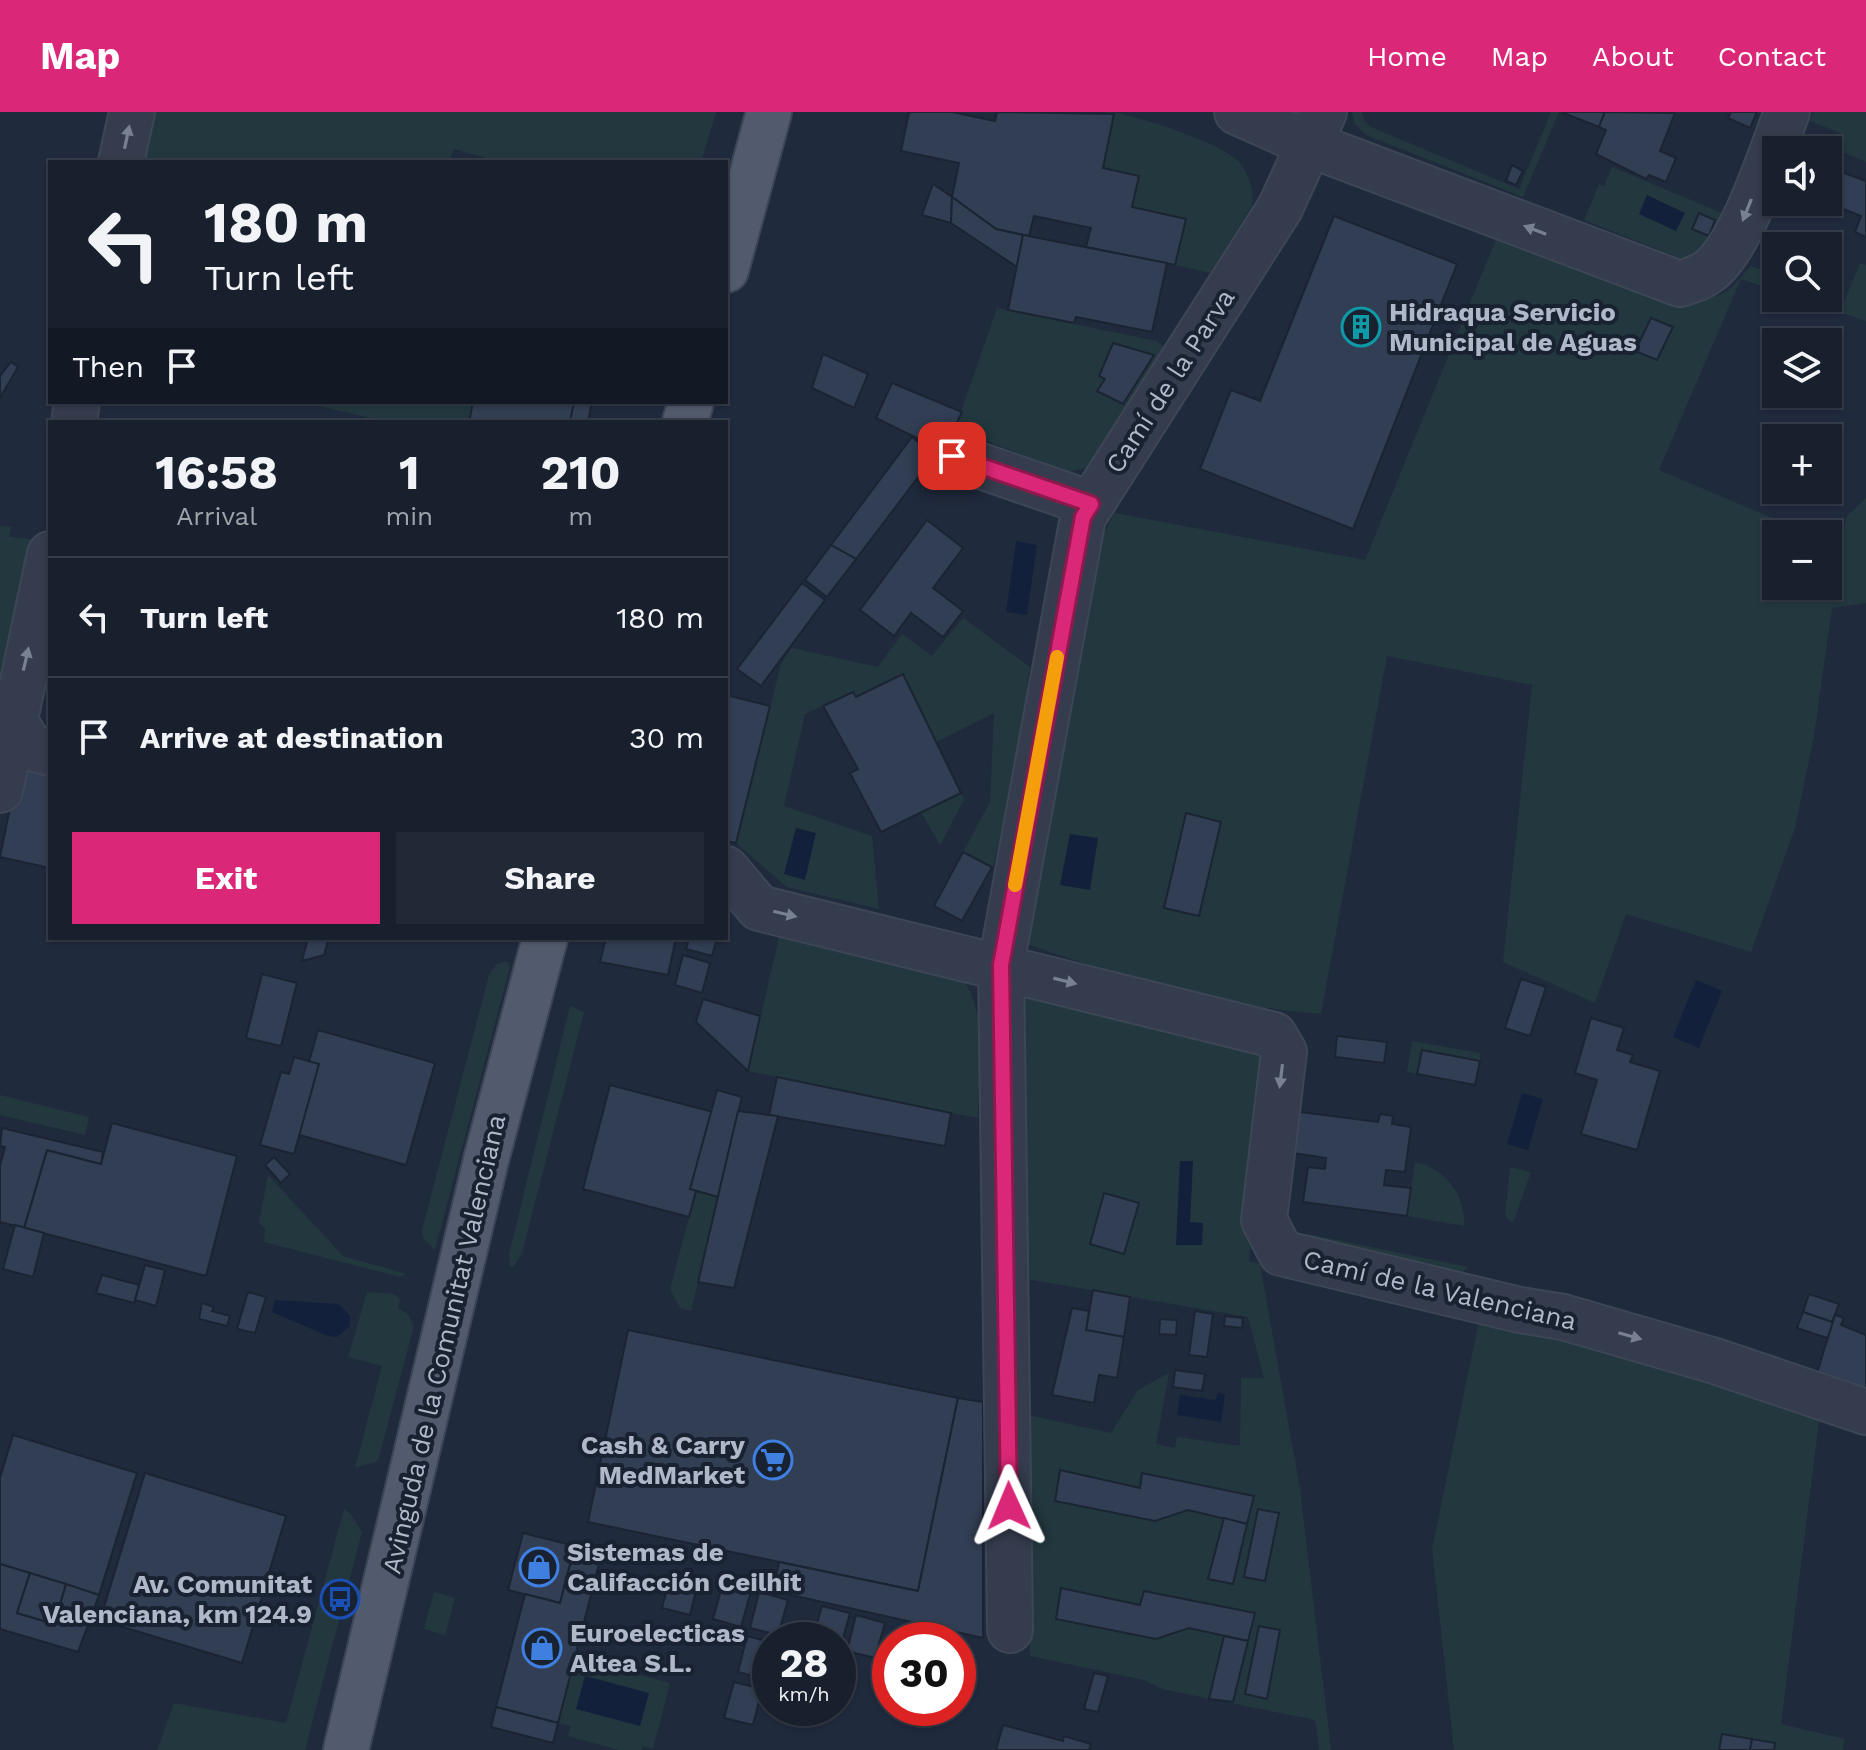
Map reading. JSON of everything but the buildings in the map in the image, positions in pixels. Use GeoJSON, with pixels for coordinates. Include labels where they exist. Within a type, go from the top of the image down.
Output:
{"type":"FeatureCollection","features":[{"type":"Feature","properties":{"kind":"main road"},"geometry":{"type":"LineString","coordinates":[[728,263],[769,112]]}},
{"type":"Feature","properties":{"kind":"main road","name":"Avinguda de la Comunitat Valenciana"},"geometry":{"type":"LineString","coordinates":[[346,1750],[486,1160],[544,940]]}},
{"type":"Feature","properties":{"kind":"street"},"geometry":{"type":"LineString","coordinates":[[121,160],[132,112]]}},
{"type":"Feature","properties":{"kind":"street"},"geometry":{"type":"LineString","coordinates":[[1237,112],[1316,128],[1680,284],[1702,277],[1724,257],[1739,231],[1787,112]]}},
{"type":"Feature","properties":{"kind":"street","name":"Camí de la Parva"},"geometry":{"type":"LineString","coordinates":[[1010,1630],[1001,965],[1083,517],[1280,208],[1316,128]]}},
{"type":"Feature","properties":{"kind":"street"},"geometry":{"type":"LineString","coordinates":[[952,456],[1091,504]]}},
{"type":"Feature","properties":{"kind":"street"},"geometry":{"type":"LineString","coordinates":[[0,790],[7,716],[48,562]]}},
{"type":"Feature","properties":{"kind":"street"},"geometry":{"type":"LineString","coordinates":[[7,716],[31,748],[48,752]]}},
{"type":"Feature","properties":{"kind":"street","name":"Camí de la Valenciana"},"geometry":{"type":"LineString","coordinates":[[728,871],[759,908],[1001,965],[1274,1035],[1284,1052],[1264,1220],[1281,1253],[1520,1310],[1563,1317],[1715,1361],[1866,1412]]}},
{"type":"Feature","properties":{"kind":"green space"},"geometry":{"type":"Polygon","coordinates":[[[152,112],[716,112],[702,160],[493,160],[454,149],[450,160],[141,160],[152,112]]]}},
{"type":"Feature","properties":{"kind":"green space"},"geometry":{"type":"Polygon","coordinates":[[[1105,112],[1134,117],[1194,137],[1227,153],[1245,170],[1251,188],[1252,206],[1210,273],[1175,265],[1186,219],[1132,207],[1138,176],[1103,168],[1114,115],[1105,112]]]}},
{"type":"Feature","properties":{"kind":"green space"},"geometry":{"type":"Polygon","coordinates":[[[1352,112],[1362,112],[1364,121],[1371,127],[1519,189],[1551,112],[1559,112],[1523,197],[1366,135],[1354,123],[1352,112]]]}},
{"type":"Feature","properties":{"kind":"green space"},"geometry":{"type":"Polygon","coordinates":[[[1813,112],[1866,112],[1866,162],[1842,152],[1842,134],[1810,121],[1813,112]]]}},
{"type":"Feature","properties":{"kind":"green space"},"geometry":{"type":"Polygon","coordinates":[[[1612,167],[1722,213],[1703,250],[1680,258],[1584,220],[1599,184],[1604,186],[1612,167]]]}},
{"type":"Feature","properties":{"kind":"green space"},"geometry":{"type":"Polygon","coordinates":[[[1497,237],[1681,304],[1720,295],[1731,288],[1751,266],[1762,270],[1762,286],[1741,279],[1659,470],[1777,520],[1762,520],[1762,600],[1842,600],[1842,537],[1847,516],[1866,498],[1866,603],[1832,608],[1814,736],[1795,828],[1751,952],[1626,914],[1595,1003],[1503,962],[1532,685],[1387,656],[1321,1014],[1208,997],[1097,967],[1024,943],[1101,537],[1115,513],[1365,560],[1497,237]]]}},
{"type":"Feature","properties":{"kind":"green space"},"geometry":{"type":"Polygon","coordinates":[[[1860,263],[1866,265],[1866,321],[1840,312],[1860,263]]]}},
{"type":"Feature","properties":{"kind":"green space"},"geometry":{"type":"Polygon","coordinates":[[[997,308],[1157,341],[1163,347],[1086,468],[1068,472],[955,429],[997,308]]]}},
{"type":"Feature","properties":{"kind":"green space"},"geometry":{"type":"Polygon","coordinates":[[[309,404],[473,404],[469,420],[380,420],[309,404]]]}},
{"type":"Feature","properties":{"kind":"green space"},"geometry":{"type":"Polygon","coordinates":[[[0,526],[11,527],[9,537],[38,540],[0,696],[0,526]]]}},
{"type":"Feature","properties":{"kind":"green space"},"geometry":{"type":"Polygon","coordinates":[[[963,618],[1030,667],[1018,751],[993,868],[963,852],[990,802],[994,713],[936,742],[903,675],[856,697],[853,692],[805,714],[784,806],[872,836],[879,909],[787,887],[736,843],[781,664],[792,648],[878,667],[902,634],[932,656],[963,618]]]}},
{"type":"Feature","properties":{"kind":"green space"},"geometry":{"type":"Polygon","coordinates":[[[961,793],[964,800],[940,845],[921,812],[961,793]]]}},
{"type":"Feature","properties":{"kind":"green space"},"geometry":{"type":"Polygon","coordinates":[[[781,929],[957,973],[968,987],[979,1022],[978,1118],[748,1071],[781,929]]]}},
{"type":"Feature","properties":{"kind":"green space"},"geometry":{"type":"Polygon","coordinates":[[[507,961],[510,967],[435,1250],[423,1238],[422,1230],[489,975],[497,964],[507,961]]]}},
{"type":"Feature","properties":{"kind":"green space"},"geometry":{"type":"Polygon","coordinates":[[[1024,981],[1267,1054],[1249,1261],[1260,1264],[1300,1489],[1331,1750],[1319,1750],[1315,1720],[1162,1689],[1144,1680],[1030,1656],[1027,1415],[1111,1433],[1138,1390],[1169,1373],[1156,1444],[1175,1448],[1177,1437],[1240,1446],[1241,1378],[1264,1378],[1248,1317],[1027,1279],[1024,981]]]}},
{"type":"Feature","properties":{"kind":"green space"},"geometry":{"type":"Polygon","coordinates":[[[570,1006],[584,1012],[522,1253],[510,1267],[509,1254],[570,1006]]]}},
{"type":"Feature","properties":{"kind":"green space"},"geometry":{"type":"Polygon","coordinates":[[[1412,1041],[1480,1053],[1480,1061],[1422,1050],[1417,1074],[1407,1072],[1412,1041]]]}},
{"type":"Feature","properties":{"kind":"green space"},"geometry":{"type":"Polygon","coordinates":[[[0,1095],[89,1117],[85,1135],[0,1115],[0,1095]]]}},
{"type":"Feature","properties":{"kind":"green space"},"geometry":{"type":"Polygon","coordinates":[[[1415,1162],[1436,1170],[1452,1185],[1462,1205],[1464,1226],[1407,1216],[1415,1162]]]}},
{"type":"Feature","properties":{"kind":"green space"},"geometry":{"type":"Polygon","coordinates":[[[1510,1167],[1531,1172],[1513,1223],[1505,1215],[1510,1167]]]}},
{"type":"Feature","properties":{"kind":"green space"},"geometry":{"type":"Polygon","coordinates":[[[268,1175],[343,1256],[407,1274],[400,1277],[264,1242],[265,1228],[259,1223],[268,1175]]]}},
{"type":"Feature","properties":{"kind":"green space"},"geometry":{"type":"Polygon","coordinates":[[[696,1191],[718,1197],[691,1311],[680,1308],[670,1289],[696,1191]]]}},
{"type":"Feature","properties":{"kind":"green space"},"geometry":{"type":"Polygon","coordinates":[[[1308,1234],[1468,1267],[1461,1274],[1306,1241],[1308,1234]]]}},
{"type":"Feature","properties":{"kind":"green space"},"geometry":{"type":"Polygon","coordinates":[[[367,1292],[394,1294],[400,1300],[398,1308],[408,1314],[414,1326],[378,1461],[355,1468],[382,1366],[348,1357],[367,1292]]]}},
{"type":"Feature","properties":{"kind":"green space"},"geometry":{"type":"Polygon","coordinates":[[[1481,1311],[1820,1414],[1781,1724],[1845,1739],[1843,1750],[1454,1750],[1432,1549],[1481,1311]]]}},
{"type":"Feature","properties":{"kind":"green space"},"geometry":{"type":"Polygon","coordinates":[[[344,1509],[362,1532],[305,1750],[157,1750],[174,1703],[286,1723],[344,1509]]]}},
{"type":"Feature","properties":{"kind":"green space"},"geometry":{"type":"Polygon","coordinates":[[[434,1592],[455,1598],[445,1635],[424,1629],[434,1592]]]}},
{"type":"Feature","properties":{"kind":"green space"},"geometry":{"type":"Polygon","coordinates":[[[575,1657],[670,1683],[653,1749],[643,1746],[641,1750],[619,1750],[567,1736],[571,1726],[558,1723],[575,1657]]]}},
{"type":"Feature","properties":{"kind":"water"},"geometry":{"type":"Polygon","coordinates":[[[1647,195],[1685,213],[1676,231],[1639,214],[1647,195]]]}},
{"type":"Feature","properties":{"kind":"water"},"geometry":{"type":"Polygon","coordinates":[[[1016,541],[1037,545],[1027,615],[1006,612],[1016,541]]]}},
{"type":"Feature","properties":{"kind":"water"},"geometry":{"type":"Polygon","coordinates":[[[796,828],[816,833],[805,880],[784,874],[796,828]]]}},
{"type":"Feature","properties":{"kind":"water"},"geometry":{"type":"Polygon","coordinates":[[[1070,834],[1098,838],[1090,890],[1060,885],[1070,834]]]}},
{"type":"Feature","properties":{"kind":"water"},"geometry":{"type":"Polygon","coordinates":[[[1696,980],[1722,991],[1699,1048],[1673,1037],[1696,980]]]}},
{"type":"Feature","properties":{"kind":"water"},"geometry":{"type":"Polygon","coordinates":[[[1522,1093],[1543,1099],[1528,1150],[1507,1144],[1522,1093]]]}},
{"type":"Feature","properties":{"kind":"water"},"geometry":{"type":"Polygon","coordinates":[[[1180,1161],[1193,1161],[1190,1222],[1203,1223],[1202,1245],[1176,1245],[1180,1161]]]}},
{"type":"Feature","properties":{"kind":"water"},"geometry":{"type":"Polygon","coordinates":[[[275,1300],[339,1304],[350,1316],[350,1326],[337,1337],[328,1336],[272,1312],[275,1300]]]}},
{"type":"Feature","properties":{"kind":"water"},"geometry":{"type":"Polygon","coordinates":[[[1219,1392],[1225,1395],[1221,1422],[1177,1415],[1180,1395],[1215,1400],[1219,1392]]]}},
{"type":"Feature","properties":{"kind":"water"},"geometry":{"type":"Polygon","coordinates":[[[585,1676],[649,1693],[640,1726],[576,1709],[585,1676]]]}},
{"type":"Feature","properties":{"kind":"slow traffic"},"geometry":{"type":"LineString","coordinates":[[1015,885],[1057,657]]}},
{"type":"Feature","properties":{"kind":"place","name":"Hidraqua Servicio Municipal de Aguas"},"geometry":{"type":"Point","coordinates":[1361,327]}},
{"type":"Feature","properties":{"kind":"place","name":"Cash & Carry MedMarket"},"geometry":{"type":"Point","coordinates":[773,1460]}},
{"type":"Feature","properties":{"kind":"place","name":"Sistemas de Califacción Ceilhit"},"geometry":{"type":"Point","coordinates":[539,1567]}},
{"type":"Feature","properties":{"kind":"place","name":"Av. Comunitat Valenciana, km 124.9"},"geometry":{"type":"Point","coordinates":[340,1599]}},
{"type":"Feature","properties":{"kind":"place","name":"Euroelecticas Altea S.L."},"geometry":{"type":"Point","coordinates":[542,1648]}},
{"type":"Feature","properties":{"kind":"route"},"geometry":{"type":"LineString","coordinates":[[952,456],[1091,504],[1083,517],[1001,965],[1009,1506]]}}]}
